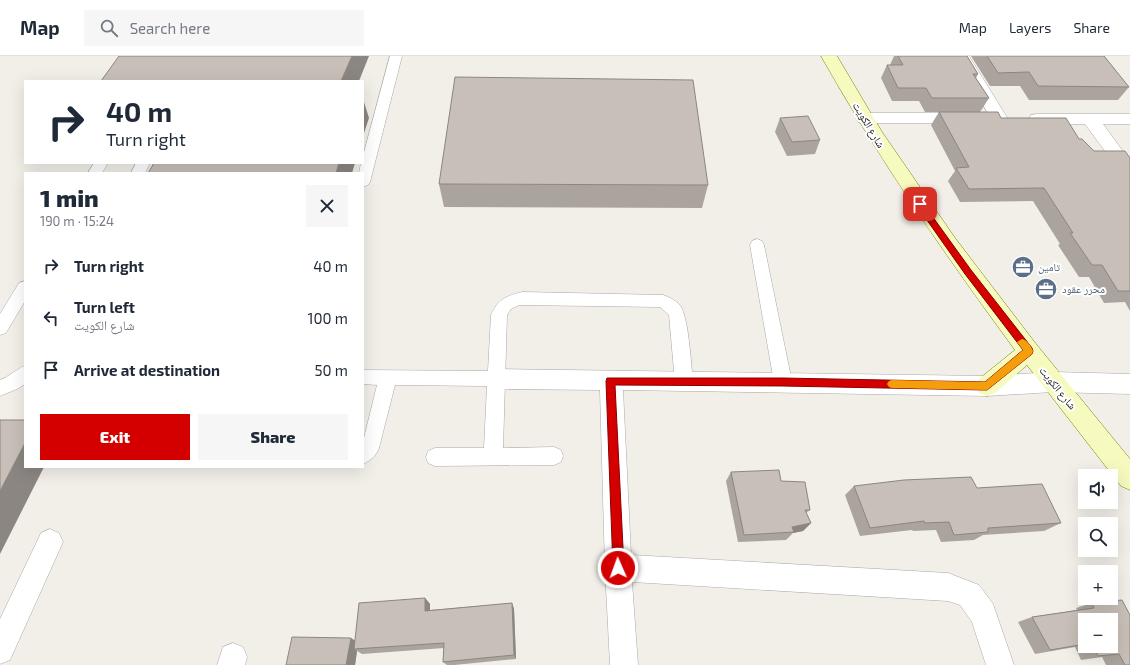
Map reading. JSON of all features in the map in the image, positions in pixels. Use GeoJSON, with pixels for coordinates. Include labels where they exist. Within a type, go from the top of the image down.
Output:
{"type":"FeatureCollection","features":[{"type":"Feature","properties":{"kind":"main road","name":"شارع الكويت"},"geometry":{"type":"LineString","coordinates":[[829,56],[864,118],[920,204],[968,272],[1028,351],[1130,478]]}},
{"type":"Feature","properties":{"kind":"main road"},"geometry":{"type":"LineString","coordinates":[[987,386],[1028,351]]}},
{"type":"Feature","properties":{"kind":"street"},"geometry":{"type":"LineString","coordinates":[[961,56],[1012,119]]}},
{"type":"Feature","properties":{"kind":"street"},"geometry":{"type":"LineString","coordinates":[[864,118],[1130,119]]}},
{"type":"Feature","properties":{"kind":"street"},"geometry":{"type":"LineString","coordinates":[[1090,119],[1130,173]]}},
{"type":"Feature","properties":{"kind":"street"},"geometry":{"type":"LineString","coordinates":[[496,379],[987,386],[1053,382],[1130,384]]}},
{"type":"Feature","properties":{"kind":"street"},"geometry":{"type":"LineString","coordinates":[[611,381],[618,568],[624,665]]}},
{"type":"Feature","properties":{"kind":"street"},"geometry":{"type":"LineString","coordinates":[[0,650],[50,542]]}},
{"type":"Feature","properties":{"kind":"street"},"geometry":{"type":"LineString","coordinates":[[618,568],[948,587],[970,595],[983,614],[1000,665]]}},
{"type":"Feature","properties":{"kind":"lane"},"geometry":{"type":"LineString","coordinates":[[364,178],[396,56]]}},
{"type":"Feature","properties":{"kind":"lane"},"geometry":{"type":"LineString","coordinates":[[757,245],[783,382]]}},
{"type":"Feature","properties":{"kind":"lane"},"geometry":{"type":"LineString","coordinates":[[0,328],[24,289]]}},
{"type":"Feature","properties":{"kind":"lane"},"geometry":{"type":"LineString","coordinates":[[493,457],[499,315],[505,304],[514,300],[523,298],[656,300],[669,304],[674,309],[676,315],[684,382]]}},
{"type":"Feature","properties":{"kind":"lane"},"geometry":{"type":"LineString","coordinates":[[0,388],[19,380],[24,374]]}},
{"type":"Feature","properties":{"kind":"lane"},"geometry":{"type":"LineString","coordinates":[[364,377],[496,379]]}},
{"type":"Feature","properties":{"kind":"lane"},"geometry":{"type":"LineString","coordinates":[[364,454],[370,448],[373,440],[388,378]]}},
{"type":"Feature","properties":{"kind":"lane"},"geometry":{"type":"LineString","coordinates":[[435,458],[554,456]]}},
{"type":"Feature","properties":{"kind":"building"},"geometry":{"type":"Polygon","coordinates":[[[119,56],[352,56],[341,80],[102,80],[119,56]]]}},
{"type":"Feature","properties":{"kind":"building"},"geometry":{"type":"Polygon","coordinates":[[[898,56],[967,56],[978,74],[973,74],[989,98],[932,98],[926,88],[898,88],[887,65],[903,65],[898,56]]]}},
{"type":"Feature","properties":{"kind":"building"},"geometry":{"type":"Polygon","coordinates":[[[987,56],[1104,56],[1129,87],[1038,86],[1029,72],[998,73],[987,56]]]}},
{"type":"Feature","properties":{"kind":"building"},"geometry":{"type":"Polygon","coordinates":[[[455,77],[693,80],[708,185],[439,184],[455,77]]]}},
{"type":"Feature","properties":{"kind":"building"},"geometry":{"type":"Polygon","coordinates":[[[939,112],[998,112],[1001,118],[1066,118],[1079,139],[1082,139],[1094,151],[1125,151],[1130,158],[1130,291],[1118,291],[1102,265],[1092,265],[1070,233],[1073,233],[1044,188],[969,189],[956,168],[969,167],[939,112]]]}},
{"type":"Feature","properties":{"kind":"building"},"geometry":{"type":"Polygon","coordinates":[[[808,116],[820,140],[792,142],[780,118],[808,116]]]}},
{"type":"Feature","properties":{"kind":"building"},"geometry":{"type":"Polygon","coordinates":[[[153,164],[339,164],[336,172],[149,172],[153,164]]]}},
{"type":"Feature","properties":{"kind":"building"},"geometry":{"type":"Polygon","coordinates":[[[0,420],[24,420],[24,445],[0,491],[0,420]]]}},
{"type":"Feature","properties":{"kind":"building"},"geometry":{"type":"Polygon","coordinates":[[[779,470],[781,481],[805,482],[810,510],[805,510],[811,523],[792,527],[794,532],[744,535],[731,472],[779,470]]]}},
{"type":"Feature","properties":{"kind":"building"},"geometry":{"type":"Polygon","coordinates":[[[971,477],[977,488],[1042,484],[1061,523],[988,528],[988,532],[954,535],[949,522],[925,523],[924,521],[870,528],[854,486],[904,480],[971,477]]]}},
{"type":"Feature","properties":{"kind":"building"},"geometry":{"type":"Polygon","coordinates":[[[425,598],[425,611],[512,603],[514,655],[443,662],[444,643],[354,649],[359,603],[425,598]]]}},
{"type":"Feature","properties":{"kind":"building"},"geometry":{"type":"Polygon","coordinates":[[[1118,600],[1122,600],[1130,615],[1130,665],[1125,665],[1119,654],[1098,656],[1096,653],[1118,653],[1118,613],[1078,613],[1078,645],[1050,650],[1032,617],[1094,608],[1093,605],[1118,605],[1118,600]]]}},
{"type":"Feature","properties":{"kind":"building"},"geometry":{"type":"Polygon","coordinates":[[[292,637],[351,638],[346,665],[286,665],[292,637]]]}},
{"type":"Feature","properties":{"kind":"slow traffic"},"geometry":{"type":"LineString","coordinates":[[892,384],[987,386],[1028,351],[1022,342]]}},
{"type":"Feature","properties":{"kind":"place","name":"تامين"},"geometry":{"type":"Point","coordinates":[1023,267]}},
{"type":"Feature","properties":{"kind":"place","name":"محرر عقود"},"geometry":{"type":"Point","coordinates":[1046,289]}},
{"type":"Feature","properties":{"kind":"route"},"geometry":{"type":"LineString","coordinates":[[618,568],[611,381],[783,382],[987,386],[1028,351],[968,272],[920,204]]}}]}
